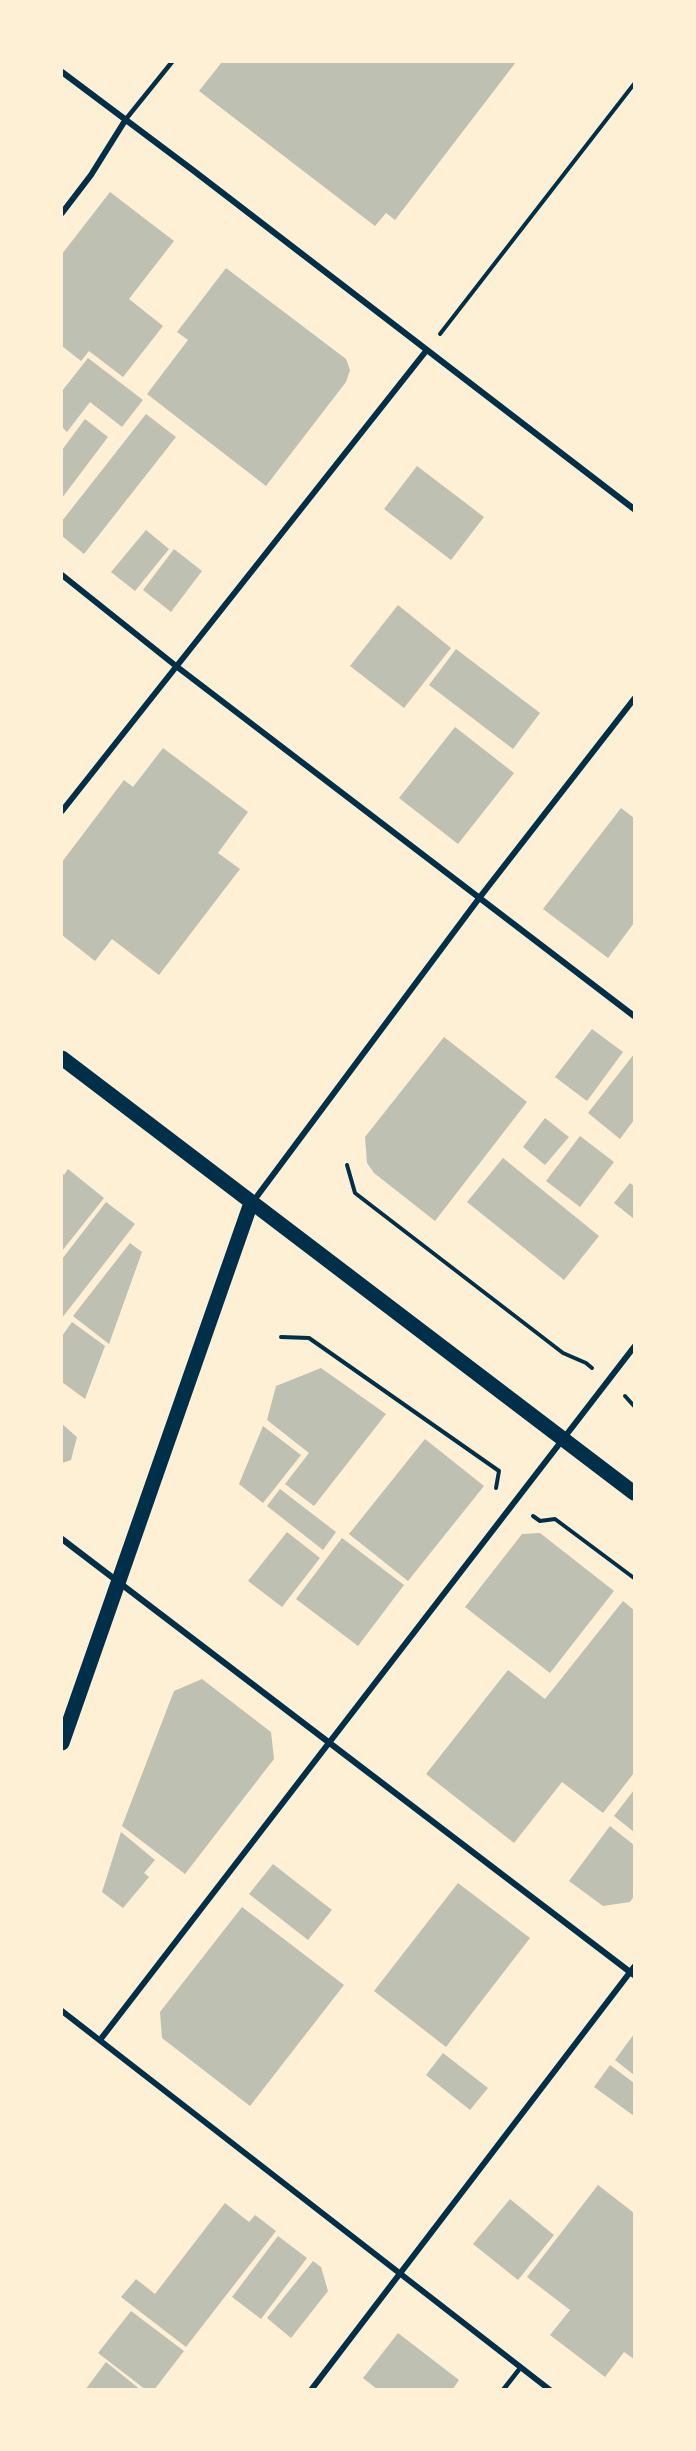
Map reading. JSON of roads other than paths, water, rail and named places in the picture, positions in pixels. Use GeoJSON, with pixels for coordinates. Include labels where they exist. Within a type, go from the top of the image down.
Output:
{"type":"FeatureCollection","features":[{"type":"Feature","properties":{"kind":"main road"},"geometry":{"type":"LineString","coordinates":[[62,1058],[634,1493]]}},
{"type":"Feature","properties":{"kind":"main road"},"geometry":{"type":"LineString","coordinates":[[62,1743],[251,1203]]}},
{"type":"Feature","properties":{"kind":"street"},"geometry":{"type":"LineString","coordinates":[[62,72],[634,509]]}},
{"type":"Feature","properties":{"kind":"street"},"geometry":{"type":"LineString","coordinates":[[62,213],[91,175],[126,119]]}},
{"type":"Feature","properties":{"kind":"street"},"geometry":{"type":"LineString","coordinates":[[62,811],[426,351]]}},
{"type":"Feature","properties":{"kind":"street"},"geometry":{"type":"LineString","coordinates":[[62,574],[176,666],[634,1016]]}},
{"type":"Feature","properties":{"kind":"street"},"geometry":{"type":"LineString","coordinates":[[251,1203],[480,897],[634,699]]}},
{"type":"Feature","properties":{"kind":"street"},"geometry":{"type":"LineString","coordinates":[[100,2040],[634,1347]]}},
{"type":"Feature","properties":{"kind":"street"},"geometry":{"type":"LineString","coordinates":[[62,1539],[329,1744],[633,1971],[311,2390]]}},
{"type":"Feature","properties":{"kind":"street"},"geometry":{"type":"LineString","coordinates":[[62,2011],[550,2390]]}},
{"type":"Feature","properties":{"kind":"lane"},"geometry":{"type":"LineString","coordinates":[[126,119],[172,62]]}},
{"type":"Feature","properties":{"kind":"lane"},"geometry":{"type":"LineString","coordinates":[[504,2390],[521,2367]]}}]}
